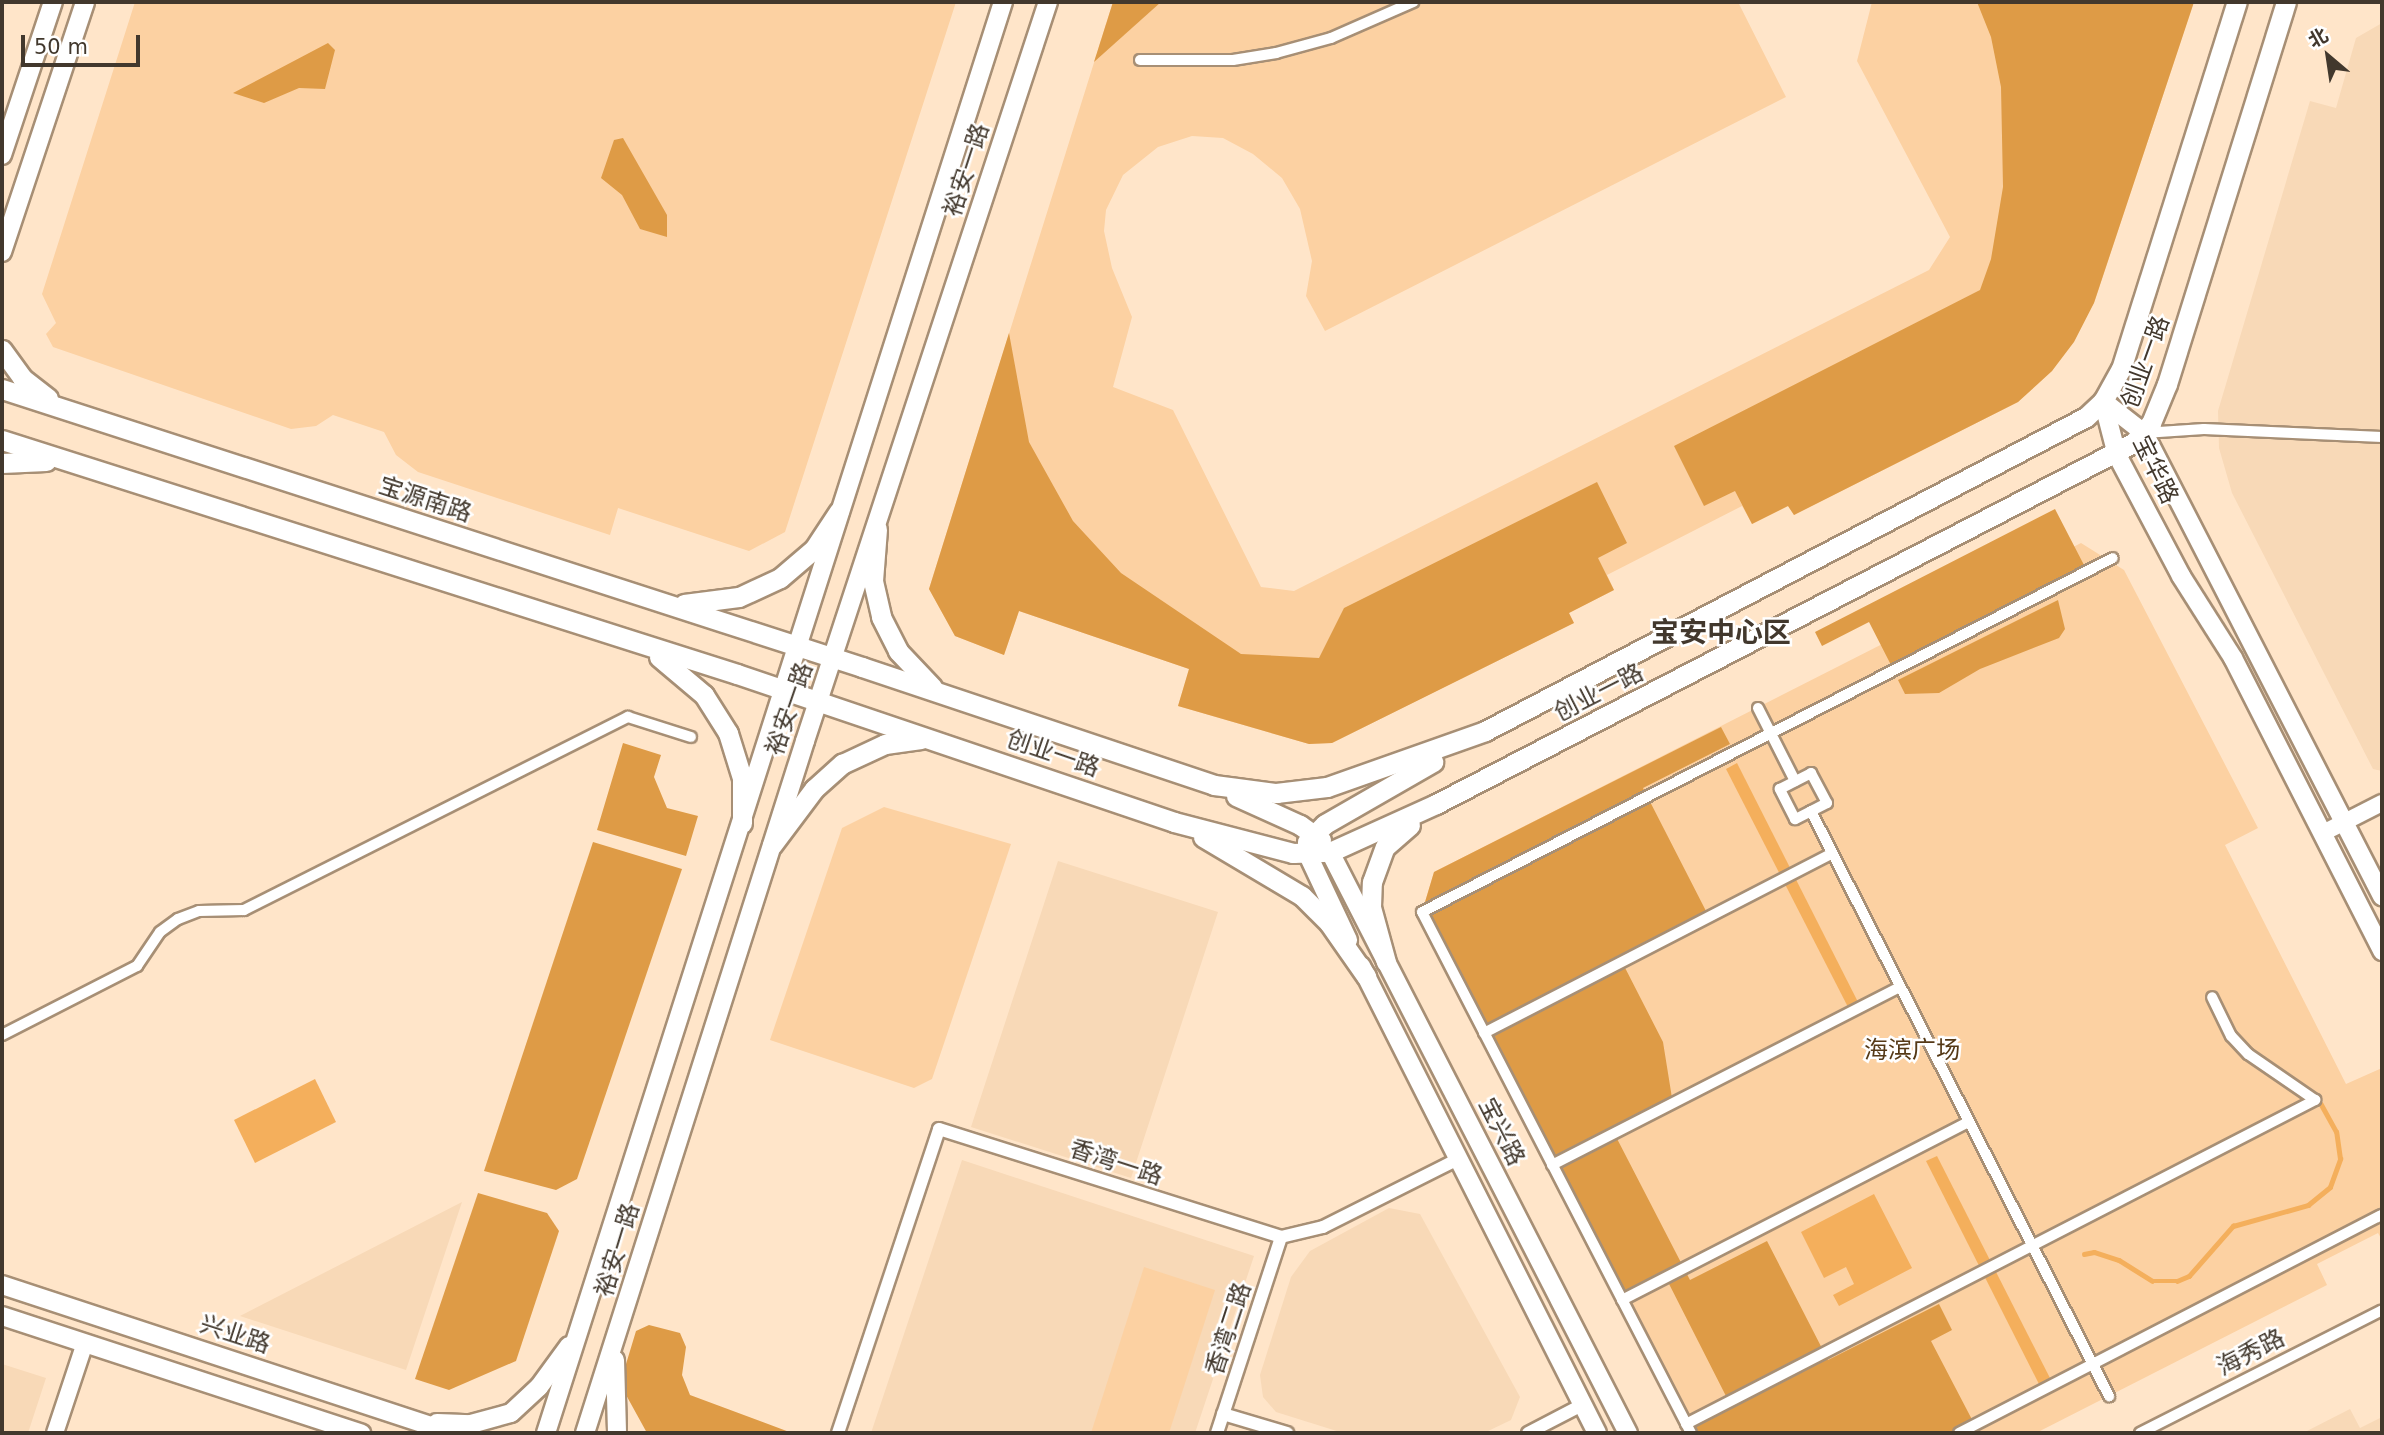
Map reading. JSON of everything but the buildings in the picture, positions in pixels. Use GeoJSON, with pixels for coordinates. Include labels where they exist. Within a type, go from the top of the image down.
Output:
{"type":"FeatureCollection","features":[{"type":"Feature","properties":{"kind":"main road"},"geometry":{"type":"LineString","coordinates":[[2,155],[52,2]]}},
{"type":"Feature","properties":{"kind":"main road"},"geometry":{"type":"LineString","coordinates":[[2,252],[85,2]]}},
{"type":"Feature","properties":{"kind":"main road","name":"裕安一路"},"geometry":{"type":"LineString","coordinates":[[545,1433],[584,1319],[1003,2]]}},
{"type":"Feature","properties":{"kind":"main road","name":"裕安一路"},"geometry":{"type":"LineString","coordinates":[[585,1433],[818,701],[877,529],[1048,2]]}},
{"type":"Feature","properties":{"kind":"main road","name":"创业一路"},"geometry":{"type":"LineString","coordinates":[[833,658],[1214,785],[1276,793],[1327,788],[1485,731],[2044,442],[2103,401],[2121,369],[2235,5]]}},
{"type":"Feature","properties":{"kind":"main road","name":"创业一路"},"geometry":{"type":"LineString","coordinates":[[818,701],[1174,822],[1308,855],[1330,852],[1436,804],[2117,455],[2144,433],[2167,384],[2285,7]]}},
{"type":"Feature","properties":{"kind":"main road"},"geometry":{"type":"LineString","coordinates":[[2,350],[22,378],[66,410]]}},
{"type":"Feature","properties":{"kind":"main road","name":"宝源南路"},"geometry":{"type":"LineString","coordinates":[[2,389],[833,658]]}},
{"type":"Feature","properties":{"kind":"main road","name":"宝华路"},"geometry":{"type":"LineString","coordinates":[[2103,401],[2144,433],[2382,896]]}},
{"type":"Feature","properties":{"kind":"main road","name":"宝华路"},"geometry":{"type":"LineString","coordinates":[[2103,401],[2117,455],[2170,555],[2233,658],[2382,951]]}},
{"type":"Feature","properties":{"kind":"main road"},"geometry":{"type":"LineString","coordinates":[[2,440],[643,648],[818,701]]}},
{"type":"Feature","properties":{"kind":"main road"},"geometry":{"type":"LineString","coordinates":[[2,463],[30,459],[70,463]]}},
{"type":"Feature","properties":{"kind":"main road"},"geometry":{"type":"LineString","coordinates":[[658,601],[717,602],[760,589],[814,549],[839,511]]}},
{"type":"Feature","properties":{"kind":"main road"},"geometry":{"type":"LineString","coordinates":[[877,529],[873,581],[881,617],[904,659],[942,694]]}},
{"type":"Feature","properties":{"kind":"main road"},"geometry":{"type":"LineString","coordinates":[[2170,555],[2168,543],[2177,532],[2188,531],[2198,541]]}},
{"type":"Feature","properties":{"kind":"main road"},"geometry":{"type":"LineString","coordinates":[[643,648],[689,679],[718,713],[737,757],[741,823]]}},
{"type":"Feature","properties":{"kind":"main road"},"geometry":{"type":"LineString","coordinates":[[1308,855],[1307,842],[1313,833],[1485,731]]}},
{"type":"Feature","properties":{"kind":"main road"},"geometry":{"type":"LineString","coordinates":[[772,845],[814,789],[842,764],[885,744],[933,739]]}},
{"type":"Feature","properties":{"kind":"main road"},"geometry":{"type":"LineString","coordinates":[[1214,785],[1313,833],[1330,852]]}},
{"type":"Feature","properties":{"kind":"main road"},"geometry":{"type":"LineString","coordinates":[[1386,962],[1371,907],[1375,868],[1393,838],[1436,804]]}},
{"type":"Feature","properties":{"kind":"main road"},"geometry":{"type":"LineString","coordinates":[[1174,822],[1302,896],[1329,923],[1366,976]]}},
{"type":"Feature","properties":{"kind":"main road","name":"宝兴路"},"geometry":{"type":"LineString","coordinates":[[1330,852],[1628,1433]]}},
{"type":"Feature","properties":{"kind":"main road","name":"宝兴路"},"geometry":{"type":"LineString","coordinates":[[1308,855],[1366,976],[1597,1433]]}},
{"type":"Feature","properties":{"kind":"main road","name":"兴业路"},"geometry":{"type":"LineString","coordinates":[[2,1285],[452,1433]]}},
{"type":"Feature","properties":{"kind":"main road"},"geometry":{"type":"LineString","coordinates":[[2,1315],[361,1433]]}},
{"type":"Feature","properties":{"kind":"main road"},"geometry":{"type":"LineString","coordinates":[[389,1412],[452,1424],[484,1422],[511,1413],[539,1387],[584,1319]]}},
{"type":"Feature","properties":{"kind":"main road"},"geometry":{"type":"LineString","coordinates":[[617,1336],[617,1433]]}},
{"type":"Feature","properties":{"kind":"street"},"geometry":{"type":"LineString","coordinates":[[1140,60],[1211,61],[1276,53],[1331,38],[1413,2]]}},
{"type":"Feature","properties":{"kind":"street"},"geometry":{"type":"LineString","coordinates":[[2144,433],[2204,429],[2382,436]]}},
{"type":"Feature","properties":{"kind":"street"},"geometry":{"type":"LineString","coordinates":[[2113,558],[1422,912],[1689,1429],[1928,1300],[2315,1100],[2248,1054],[2231,1036],[2212,997]]}},
{"type":"Feature","properties":{"kind":"street"},"geometry":{"type":"LineString","coordinates":[[1758,708],[1795,781]]}},
{"type":"Feature","properties":{"kind":"street"},"geometry":{"type":"LineString","coordinates":[[2,1035],[137,965],[160,932],[178,919],[199,911],[244,910],[628,717],[691,737]]}},
{"type":"Feature","properties":{"kind":"street"},"geometry":{"type":"LineString","coordinates":[[1811,772],[1827,803],[1811,811],[1796,819],[1780,789],[1811,772]]}},
{"type":"Feature","properties":{"kind":"street"},"geometry":{"type":"LineString","coordinates":[[2323,833],[2382,803]]}},
{"type":"Feature","properties":{"kind":"street"},"geometry":{"type":"LineString","coordinates":[[1811,811],[2109,1396]]}},
{"type":"Feature","properties":{"kind":"street"},"geometry":{"type":"LineString","coordinates":[[1484,1033],[1832,853]]}},
{"type":"Feature","properties":{"kind":"street"},"geometry":{"type":"LineString","coordinates":[[1552,1165],[1900,987]]}},
{"type":"Feature","properties":{"kind":"street"},"geometry":{"type":"LineString","coordinates":[[1622,1300],[1969,1122]]}},
{"type":"Feature","properties":{"kind":"street","name":"香湾一路"},"geometry":{"type":"LineString","coordinates":[[838,1433],[939,1129],[1281,1237]]}},
{"type":"Feature","properties":{"kind":"street"},"geometry":{"type":"LineString","coordinates":[[1281,1237],[1334,1222],[1458,1158]]}},
{"type":"Feature","properties":{"kind":"street"},"geometry":{"type":"LineString","coordinates":[[1959,1433],[2382,1215]]}},
{"type":"Feature","properties":{"kind":"street","name":"香湾二路"},"geometry":{"type":"LineString","coordinates":[[1217,1433],[1281,1237]]}},
{"type":"Feature","properties":{"kind":"street","name":"海秀路"},"geometry":{"type":"LineString","coordinates":[[2140,1433],[2382,1310]]}},
{"type":"Feature","properties":{"kind":"street"},"geometry":{"type":"LineString","coordinates":[[55,1433],[85,1343]]}},
{"type":"Feature","properties":{"kind":"street"},"geometry":{"type":"LineString","coordinates":[[1528,1433],[1582,1405]]}},
{"type":"Feature","properties":{"kind":"street"},"geometry":{"type":"LineString","coordinates":[[1223,1413],[1287,1433]]}},
{"type":"Feature","properties":{"kind":"shaded area"},"geometry":{"type":"Polygon","coordinates":[[[1113,2],[1161,2],[1094,62],[1113,2]]]}},
{"type":"Feature","properties":{"kind":"shaded area"},"geometry":{"type":"Polygon","coordinates":[[[1977,2],[2194,2],[2094,303],[2074,342],[2052,371],[2018,402],[1794,515],[1788,506],[1752,524],[1735,491],[1704,506],[1674,446],[1980,290],[1991,259],[2003,187],[2001,87],[1991,37],[1977,2]]]}},
{"type":"Feature","properties":{"kind":"shaded area"},"geometry":{"type":"Polygon","coordinates":[[[2382,23],[2382,771],[2373,769],[2232,493],[2219,448],[2218,411],[2310,101],[2336,108],[2356,38],[2382,23]]]}},
{"type":"Feature","properties":{"kind":"shaded area"},"geometry":{"type":"Polygon","coordinates":[[[328,43],[335,50],[325,89],[299,88],[264,103],[233,93],[328,43]]]}},
{"type":"Feature","properties":{"kind":"shaded area"},"geometry":{"type":"Polygon","coordinates":[[[623,138],[667,215],[667,237],[640,229],[622,195],[601,178],[614,140],[623,138]]]}},
{"type":"Feature","properties":{"kind":"shaded area"},"geometry":{"type":"Polygon","coordinates":[[[1009,333],[1029,442],[1073,521],[1121,573],[1241,654],[1319,658],[1344,608],[1597,482],[1627,543],[1598,558],[1614,590],[1569,613],[1574,623],[1332,743],[1309,744],[1178,706],[1189,669],[1019,611],[1004,655],[955,636],[929,589],[1009,333]]]}},
{"type":"Feature","properties":{"kind":"shaded area"},"geometry":{"type":"Polygon","coordinates":[[[2055,509],[2084,565],[1891,665],[1869,622],[1822,646],[1815,632],[2055,509]]]}},
{"type":"Feature","properties":{"kind":"shaded area"},"geometry":{"type":"Polygon","coordinates":[[[2058,600],[2065,629],[2059,638],[1980,669],[1939,693],[1905,694],[1898,680],[2058,600]]]}},
{"type":"Feature","properties":{"kind":"shaded area"},"geometry":{"type":"Polygon","coordinates":[[[1721,727],[1730,744],[1643,788],[1706,911],[1619,956],[1663,1042],[1672,1098],[1612,1129],[1690,1280],[1767,1241],[1828,1360],[1939,1304],[1952,1330],[1931,1341],[1979,1433],[1691,1433],[1686,1424],[1729,1402],[1666,1278],[1622,1300],[1422,912],[1434,872],[1721,727]]]}},
{"type":"Feature","properties":{"kind":"shaded area"},"geometry":{"type":"Polygon","coordinates":[[[623,743],[661,755],[654,777],[667,808],[698,816],[686,856],[597,830],[623,743]]]}},
{"type":"Feature","properties":{"kind":"shaded area"},"geometry":{"type":"Polygon","coordinates":[[[1737,763],[1860,1006],[1850,1011],[1726,769],[1737,763]]]}},
{"type":"Feature","properties":{"kind":"shaded area"},"geometry":{"type":"Polygon","coordinates":[[[593,842],[682,869],[577,1179],[556,1190],[484,1171],[593,842]]]}},
{"type":"Feature","properties":{"kind":"shaded area"},"geometry":{"type":"Polygon","coordinates":[[[1058,861],[1218,912],[1131,1178],[971,1127],[1058,861]]]}},
{"type":"Feature","properties":{"kind":"shaded area"},"geometry":{"type":"Polygon","coordinates":[[[315,1079],[336,1122],[255,1163],[234,1120],[315,1079]]]}},
{"type":"Feature","properties":{"kind":"shaded area"},"geometry":{"type":"Polygon","coordinates":[[[1937,1156],[2052,1382],[2041,1388],[1926,1161],[1937,1156]]]}},
{"type":"Feature","properties":{"kind":"shaded area"},"geometry":{"type":"Polygon","coordinates":[[[962,1160],[1254,1256],[1195,1433],[871,1433],[962,1160]]]}},
{"type":"Feature","properties":{"kind":"shaded area"},"geometry":{"type":"Polygon","coordinates":[[[478,1193],[547,1213],[559,1231],[516,1361],[449,1390],[415,1379],[478,1193]]]}},
{"type":"Feature","properties":{"kind":"shaded area"},"geometry":{"type":"Polygon","coordinates":[[[1874,1194],[1912,1268],[1839,1306],[1833,1295],[1854,1284],[1846,1267],[1824,1278],[1801,1232],[1874,1194]]]}},
{"type":"Feature","properties":{"kind":"shaded area"},"geometry":{"type":"Polygon","coordinates":[[[462,1202],[406,1370],[240,1316],[462,1202]]]}},
{"type":"Feature","properties":{"kind":"shaded area"},"geometry":{"type":"Polygon","coordinates":[[[1389,1208],[1420,1214],[1520,1397],[1511,1420],[1484,1433],[1343,1433],[1276,1412],[1263,1397],[1260,1375],[1291,1277],[1310,1251],[1389,1208]]]}},
{"type":"Feature","properties":{"kind":"shaded area"},"geometry":{"type":"Polygon","coordinates":[[[649,1325],[680,1333],[686,1347],[682,1375],[690,1395],[792,1433],[647,1433],[620,1384],[636,1331],[649,1325]]]}},
{"type":"Feature","properties":{"kind":"shaded area"},"geometry":{"type":"Polygon","coordinates":[[[2,1364],[46,1378],[28,1433],[2,1433],[2,1364]]]}},
{"type":"Feature","properties":{"kind":"shaded area"},"geometry":{"type":"Polygon","coordinates":[[[2350,1409],[2360,1428],[2382,1417],[2382,1433],[2303,1433],[2350,1409]]]}},
{"type":"Feature","properties":{"kind":"green space"},"geometry":{"type":"Polygon","coordinates":[[[135,2],[956,2],[785,532],[749,551],[618,508],[610,535],[418,472],[396,455],[384,432],[333,415],[316,426],[291,429],[53,347],[46,334],[56,323],[42,294],[135,2]]]}},
{"type":"Feature","properties":{"kind":"green space"},"geometry":{"type":"Polygon","coordinates":[[[1113,2],[1738,2],[1786,97],[1325,331],[1306,296],[1312,261],[1300,209],[1282,178],[1253,154],[1223,138],[1192,136],[1158,147],[1123,175],[1106,210],[1104,231],[1112,268],[1132,317],[1113,387],[1173,410],[1261,587],[1294,591],[1929,270],[1950,237],[1857,61],[1872,2],[2194,2],[2094,303],[2052,371],[2018,402],[1794,515],[1788,506],[1752,524],[1742,506],[1607,575],[1614,590],[1569,613],[1574,623],[1332,743],[1309,744],[1178,706],[1189,669],[1019,611],[1004,655],[955,636],[929,589],[1113,2]]]}},
{"type":"Feature","properties":{"kind":"green space","name":"海滨广场"},"geometry":{"type":"Polygon","coordinates":[[[2081,543],[2124,570],[2258,828],[2225,845],[2346,1084],[2382,1068],[2382,1240],[2378,1233],[2317,1264],[2327,1285],[2036,1433],[1691,1433],[1422,912],[1434,872],[2081,543]]]}},
{"type":"Feature","properties":{"kind":"green space"},"geometry":{"type":"Polygon","coordinates":[[[884,807],[1011,844],[932,1079],[914,1088],[770,1040],[842,828],[884,807]]]}},
{"type":"Feature","properties":{"kind":"green space"},"geometry":{"type":"Polygon","coordinates":[[[1144,1267],[1215,1290],[1169,1433],[1091,1433],[1144,1267]]]}},
{"type":"Feature","properties":{"kind":"waterway"},"geometry":{"type":"LineString","coordinates":[[2084,1254],[2094,1252],[2119,1260],[2152,1281],[2177,1281],[2189,1276],[2233,1226],[2308,1205],[2330,1187],[2340,1159],[2336,1132],[2321,1105]]}},
{"type":"Feature","properties":{"kind":"district","name":"宝安中心区"},"geometry":{"type":"Point","coordinates":[1721,633]}}]}
